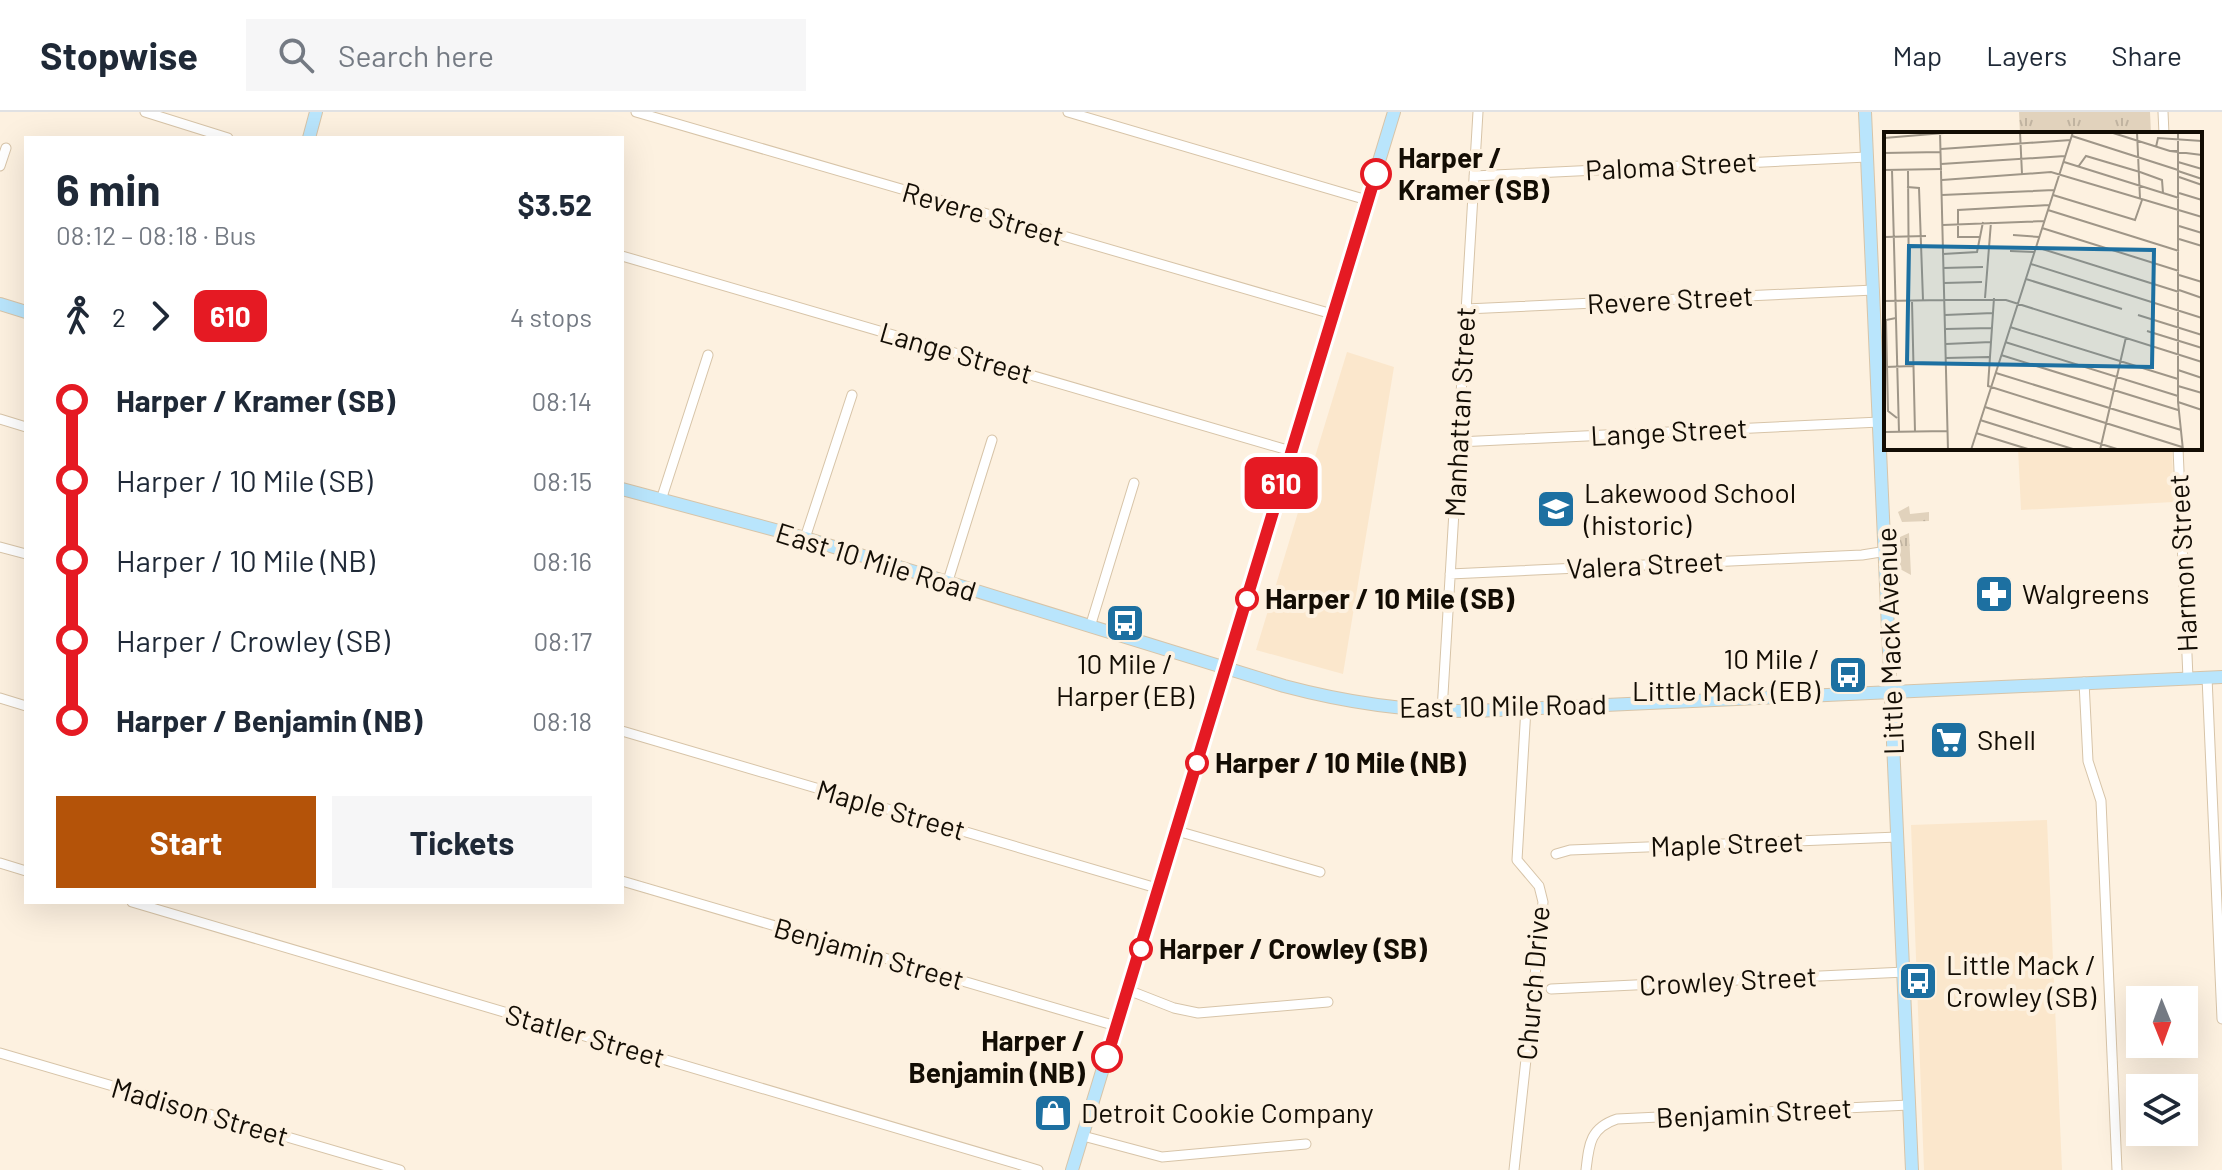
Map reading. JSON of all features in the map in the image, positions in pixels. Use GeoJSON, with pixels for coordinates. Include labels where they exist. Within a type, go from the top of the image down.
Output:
{"type":"FeatureCollection","features":[{"type":"Feature","properties":{"kind":"main road"},"geometry":{"type":"LineString","coordinates":[[310,136],[316,112]]}},
{"type":"Feature","properties":{"kind":"main road"},"geometry":{"type":"LineString","coordinates":[[1072,1170],[1394,112]]}},
{"type":"Feature","properties":{"kind":"main road","name":"Little Mack Avenue"},"geometry":{"type":"LineString","coordinates":[[1865,112],[1887,551],[1912,1170]]}},
{"type":"Feature","properties":{"kind":"main road"},"geometry":{"type":"LineString","coordinates":[[0,304],[24,311]]}},
{"type":"Feature","properties":{"kind":"main road","name":"East 10 Mile Road"},"geometry":{"type":"LineString","coordinates":[[624,490],[805,538],[1333,700],[1442,711],[2222,677]]}},
{"type":"Feature","properties":{"kind":"street"},"geometry":{"type":"LineString","coordinates":[[145,112],[222,136]]}},
{"type":"Feature","properties":{"kind":"street","name":"Revere Street"},"geometry":{"type":"LineString","coordinates":[[636,112],[1332,314]]}},
{"type":"Feature","properties":{"kind":"street"},"geometry":{"type":"LineString","coordinates":[[1068,112],[1367,200]]}},
{"type":"Feature","properties":{"kind":"street","name":"Manhattan Street"},"geometry":{"type":"LineString","coordinates":[[1442,711],[1478,112]]}},
{"type":"Feature","properties":{"kind":"street"},"geometry":{"type":"LineString","coordinates":[[2163,112],[2164,132]]}},
{"type":"Feature","properties":{"kind":"street"},"geometry":{"type":"LineString","coordinates":[[0,166],[6,148]]}},
{"type":"Feature","properties":{"kind":"street","name":"Paloma Street"},"geometry":{"type":"LineString","coordinates":[[1474,176],[1867,157]]}},
{"type":"Feature","properties":{"kind":"street","name":"Lange Street"},"geometry":{"type":"LineString","coordinates":[[624,257],[1291,451]]}},
{"type":"Feature","properties":{"kind":"street","name":"Revere Street"},"geometry":{"type":"LineString","coordinates":[[1466,309],[1874,290]]}},
{"type":"Feature","properties":{"kind":"street"},"geometry":{"type":"LineString","coordinates":[[661,500],[708,355]]}},
{"type":"Feature","properties":{"kind":"street"},"geometry":{"type":"LineString","coordinates":[[805,538],[852,395]]}},
{"type":"Feature","properties":{"kind":"street"},"geometry":{"type":"LineString","coordinates":[[0,419],[24,426]]}},
{"type":"Feature","properties":{"kind":"street","name":"Lange Street"},"geometry":{"type":"LineString","coordinates":[[1458,442],[1880,422]]}},
{"type":"Feature","properties":{"kind":"street"},"geometry":{"type":"LineString","coordinates":[[947,584],[992,440]]}},
{"type":"Feature","properties":{"kind":"street","name":"Harmon Street"},"geometry":{"type":"LineString","coordinates":[[2178,450],[2188,678]]}},
{"type":"Feature","properties":{"kind":"street"},"geometry":{"type":"LineString","coordinates":[[1090,627],[1134,483]]}},
{"type":"Feature","properties":{"kind":"street"},"geometry":{"type":"LineString","coordinates":[[0,547],[24,553]]}},
{"type":"Feature","properties":{"kind":"street","name":"Valera Street"},"geometry":{"type":"LineString","coordinates":[[1450,574],[1862,555],[1887,551]]}},
{"type":"Feature","properties":{"kind":"street","name":"Harmon Street"},"geometry":{"type":"LineString","coordinates":[[2207,677],[2222,1019]]}},
{"type":"Feature","properties":{"kind":"street"},"geometry":{"type":"LineString","coordinates":[[2084,682],[2088,761],[2101,801],[2117,1170]]}},
{"type":"Feature","properties":{"kind":"street"},"geometry":{"type":"LineString","coordinates":[[0,698],[24,705]]}},
{"type":"Feature","properties":{"kind":"street","name":"Church Drive"},"geometry":{"type":"LineString","coordinates":[[1514,1170],[1543,902],[1539,886],[1517,860],[1526,708]]}},
{"type":"Feature","properties":{"kind":"street","name":"Maple Street"},"geometry":{"type":"LineString","coordinates":[[624,732],[1160,889]]}},
{"type":"Feature","properties":{"kind":"street"},"geometry":{"type":"LineString","coordinates":[[1177,831],[1320,872]]}},
{"type":"Feature","properties":{"kind":"street","name":"Maple Street"},"geometry":{"type":"LineString","coordinates":[[1556,854],[1570,850],[1898,837]]}},
{"type":"Feature","properties":{"kind":"street"},"geometry":{"type":"LineString","coordinates":[[0,863],[24,870]]}},
{"type":"Feature","properties":{"kind":"street","name":"Benjamin Street"},"geometry":{"type":"LineString","coordinates":[[624,882],[1116,1026]]}},
{"type":"Feature","properties":{"kind":"street","name":"Statler Street"},"geometry":{"type":"LineString","coordinates":[[139,904],[1038,1170]]}},
{"type":"Feature","properties":{"kind":"street","name":"Crowley Street"},"geometry":{"type":"LineString","coordinates":[[1551,989],[1905,972]]}},
{"type":"Feature","properties":{"kind":"street"},"geometry":{"type":"LineString","coordinates":[[1128,990],[1174,1008],[1198,1013],[1328,1002]]}},
{"type":"Feature","properties":{"kind":"street","name":"Madison Street"},"geometry":{"type":"LineString","coordinates":[[0,1053],[400,1170]]}},
{"type":"Feature","properties":{"kind":"street","name":"Benjamin Street"},"geometry":{"type":"LineString","coordinates":[[1586,1170],[1589,1143],[1599,1126],[1617,1119],[1909,1105]]}},
{"type":"Feature","properties":{"kind":"street"},"geometry":{"type":"LineString","coordinates":[[1083,1136],[1162,1157],[1306,1144]]}},
{"type":"Feature","properties":{"kind":"shaded area"},"geometry":{"type":"Polygon","coordinates":[[[1347,352],[1394,367],[1343,674],[1256,650],[1347,352]]]}},
{"type":"Feature","properties":{"kind":"shaded area"},"geometry":{"type":"Polygon","coordinates":[[[2018,450],[2172,450],[2174,502],[2021,510],[2018,450]]]}},
{"type":"Feature","properties":{"kind":"shaded area"},"geometry":{"type":"Polygon","coordinates":[[[2047,820],[2062,1170],[1924,1170],[1911,825],[2047,820]]]}},
{"type":"Feature","properties":{"kind":"green space"},"geometry":{"type":"Polygon","coordinates":[[[2019,112],[2150,112],[2151,132],[2020,132],[2019,112]]]}},
{"type":"Feature","properties":{"kind":"green space"},"geometry":{"type":"Polygon","coordinates":[[[1909,506],[1910,514],[1929,512],[1929,521],[1902,522],[1898,512],[1909,506]]]}},
{"type":"Feature","properties":{"kind":"green space"},"geometry":{"type":"Polygon","coordinates":[[[1909,533],[1911,575],[1900,569],[1900,537],[1909,533]]]}},
{"type":"Feature","properties":{"kind":"bus line","name":"610"},"geometry":{"type":"LineString","coordinates":[[1107,1057],[1376,174]]}},
{"type":"Feature","properties":{"kind":"place","name":"Harper / Kramer (SB)"},"geometry":{"type":"Point","coordinates":[1376,174]}},
{"type":"Feature","properties":{"kind":"place","name":"Lakewood School (historic)"},"geometry":{"type":"Point","coordinates":[1556,509]}},
{"type":"Feature","properties":{"kind":"place","name":"Walgreens"},"geometry":{"type":"Point","coordinates":[1994,594]}},
{"type":"Feature","properties":{"kind":"place","name":"Harper / 10 Mile (SB)"},"geometry":{"type":"Point","coordinates":[1247,599]}},
{"type":"Feature","properties":{"kind":"place","name":"10 Mile / Harper (EB)"},"geometry":{"type":"Point","coordinates":[1125,623]}},
{"type":"Feature","properties":{"kind":"place","name":"10 Mile / Little Mack (EB)"},"geometry":{"type":"Point","coordinates":[1848,675]}},
{"type":"Feature","properties":{"kind":"place","name":"Shell"},"geometry":{"type":"Point","coordinates":[1949,740]}},
{"type":"Feature","properties":{"kind":"place","name":"Harper / 10 Mile (NB)"},"geometry":{"type":"Point","coordinates":[1197,763]}},
{"type":"Feature","properties":{"kind":"place","name":"Harper / Crowley (SB)"},"geometry":{"type":"Point","coordinates":[1141,949]}},
{"type":"Feature","properties":{"kind":"place","name":"Little Mack / Crowley (SB)"},"geometry":{"type":"Point","coordinates":[1918,981]}},
{"type":"Feature","properties":{"kind":"place","name":"Harper / Benjamin (NB)"},"geometry":{"type":"Point","coordinates":[1107,1057]}},
{"type":"Feature","properties":{"kind":"place","name":"Detroit Cookie Company"},"geometry":{"type":"Point","coordinates":[1053,1113]}}]}
